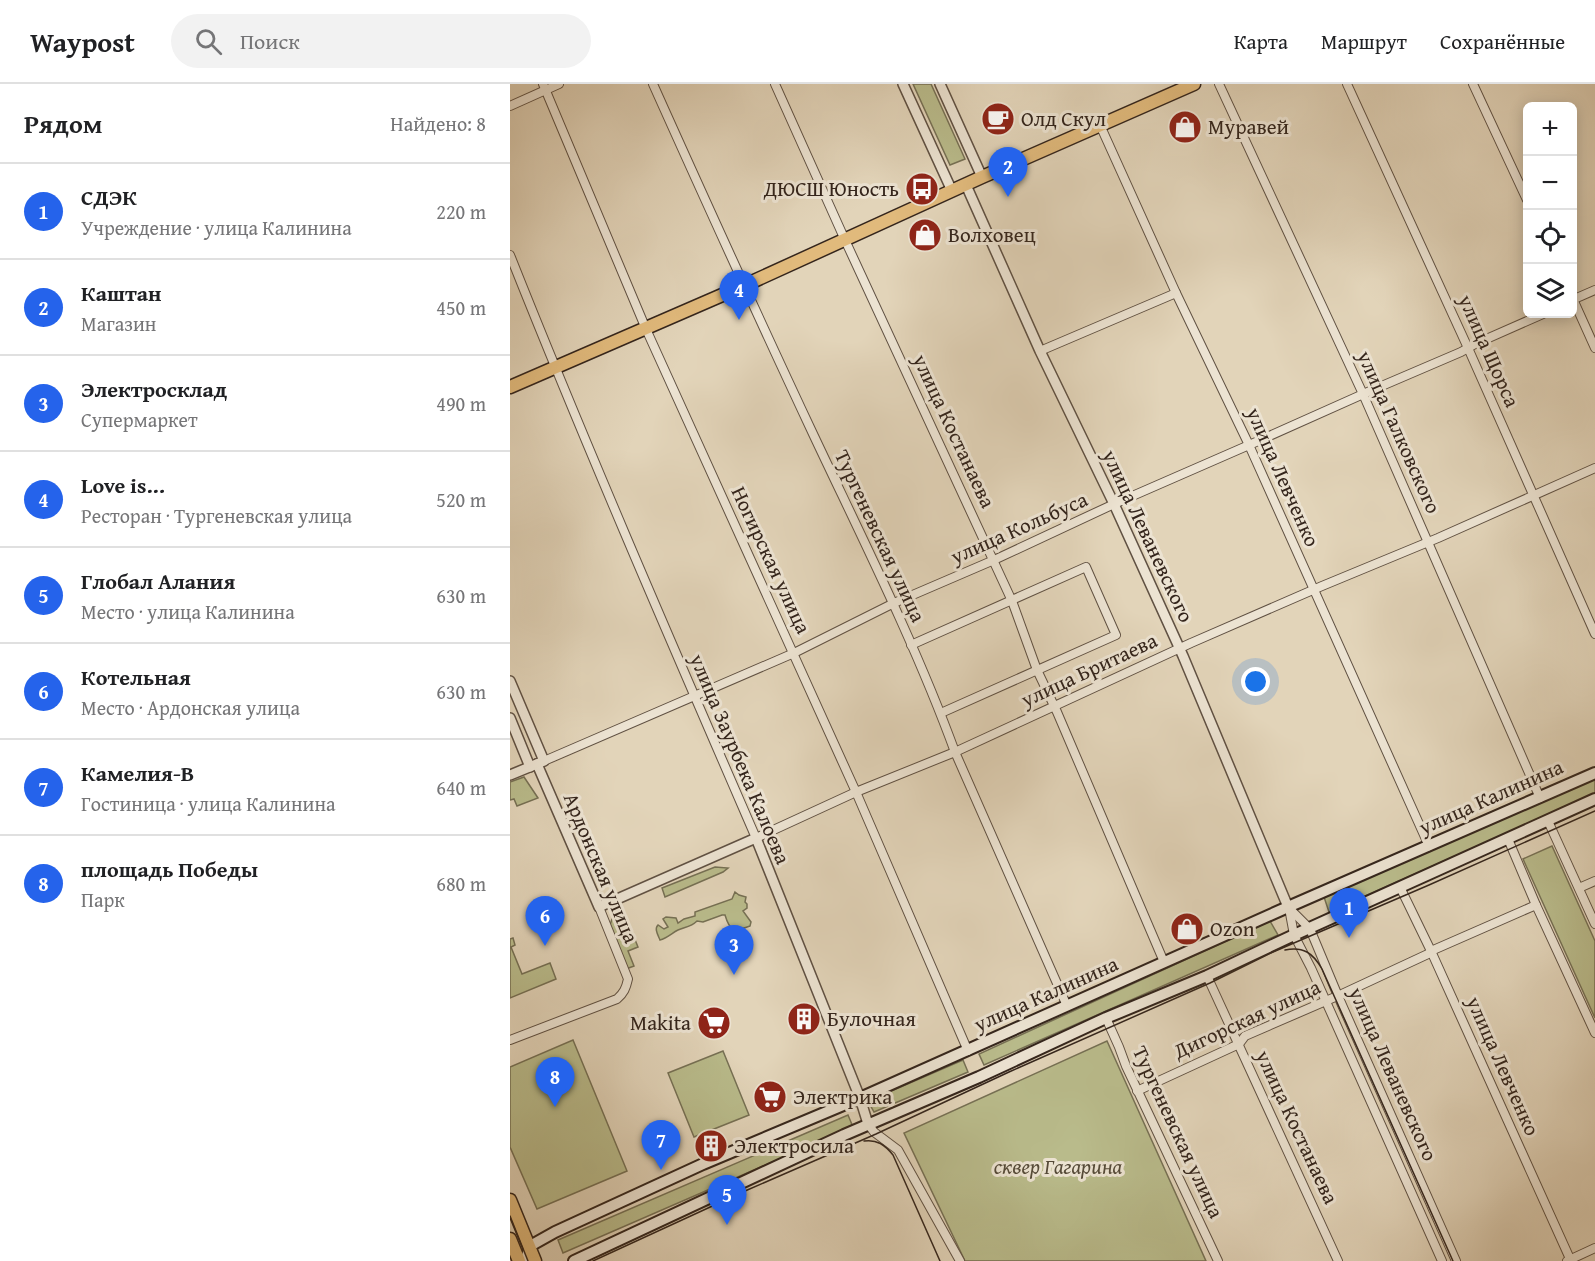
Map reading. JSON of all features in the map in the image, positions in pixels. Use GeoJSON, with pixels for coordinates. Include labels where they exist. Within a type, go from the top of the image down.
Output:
{"type":"FeatureCollection","features":[{"type":"Feature","properties":{"kind":"main road"},"geometry":{"type":"LineString","coordinates":[[510,387],[646,329],[1194,84]]}},
{"type":"Feature","properties":{"kind":"main road","name":"улица Калинина"},"geometry":{"type":"LineString","coordinates":[[530,1246],[555,1232],[703,1164],[968,1051],[1288,907],[1595,773]]}},
{"type":"Feature","properties":{"kind":"main road"},"geometry":{"type":"LineString","coordinates":[[574,1261],[868,1124],[979,1077],[1106,1018],[1207,976],[1595,800]]}},
{"type":"Feature","properties":{"kind":"main road"},"geometry":{"type":"LineString","coordinates":[[510,1200],[535,1261]]}},
{"type":"Feature","properties":{"kind":"main road"},"geometry":{"type":"LineString","coordinates":[[510,1239],[521,1261],[527,1256],[530,1246]]}},
{"type":"Feature","properties":{"kind":"street"},"geometry":{"type":"LineString","coordinates":[[510,106],[544,87],[560,84]]}},
{"type":"Feature","properties":{"kind":"street","name":"Тургеневская улица"},"geometry":{"type":"LineString","coordinates":[[653,84],[743,286],[894,603],[955,752],[1067,1006]]}},
{"type":"Feature","properties":{"kind":"street","name":"улица Костанаева"},"geometry":{"type":"LineString","coordinates":[[775,84],[994,560],[1012,601],[1037,670],[1164,962]]}},
{"type":"Feature","properties":{"kind":"street"},"geometry":{"type":"LineString","coordinates":[[903,84],[952,191]]}},
{"type":"Feature","properties":{"kind":"street"},"geometry":{"type":"LineString","coordinates":[[940,84],[982,177]]}},
{"type":"Feature","properties":{"kind":"street","name":"улица Галковского"},"geometry":{"type":"LineString","coordinates":[[1219,84],[1363,394],[1540,798]]}},
{"type":"Feature","properties":{"kind":"street","name":"улица Щорса"},"geometry":{"type":"LineString","coordinates":[[1347,84],[1595,634]]}},
{"type":"Feature","properties":{"kind":"street"},"geometry":{"type":"LineString","coordinates":[[1473,84],[1523,191]]}},
{"type":"Feature","properties":{"kind":"street","name":"Ногирская улица"},"geometry":{"type":"LineString","coordinates":[[544,87],[646,329],[856,792],[968,1051]]}},
{"type":"Feature","properties":{"kind":"street","name":"улица Левченко"},"geometry":{"type":"LineString","coordinates":[[1100,125],[1176,293],[1249,445],[1429,846]]}},
{"type":"Feature","properties":{"kind":"street","name":"улица Леваневского"},"geometry":{"type":"LineString","coordinates":[[966,185],[1040,351],[1180,648],[1288,907],[1294,935],[1326,1001],[1442,1261]]}},
{"type":"Feature","properties":{"kind":"street","name":"улица Заурбека Калоева"},"geometry":{"type":"LineString","coordinates":[[510,255],[555,369],[693,696],[756,838],[860,1098],[868,1124]]}},
{"type":"Feature","properties":{"kind":"street"},"geometry":{"type":"LineString","coordinates":[[1577,297],[1595,290]]}},
{"type":"Feature","properties":{"kind":"street"},"geometry":{"type":"LineString","coordinates":[[1040,351],[1176,293]]}},
{"type":"Feature","properties":{"kind":"street"},"geometry":{"type":"LineString","coordinates":[[1577,308],[1595,348]]}},
{"type":"Feature","properties":{"kind":"street","name":"улица Кольбуса"},"geometry":{"type":"LineString","coordinates":[[510,775],[794,653],[894,603],[1534,318]]}},
{"type":"Feature","properties":{"kind":"street","name":"улица Бритаева"},"geometry":{"type":"LineString","coordinates":[[598,907],[856,792],[955,752],[1180,648],[1595,468]]}},
{"type":"Feature","properties":{"kind":"street"},"geometry":{"type":"LineString","coordinates":[[911,645],[1086,567],[1116,635],[940,713]]}},
{"type":"Feature","properties":{"kind":"street","name":"Ардонская улица"},"geometry":{"type":"LineString","coordinates":[[510,681],[537,764],[628,980],[623,994],[617,999],[510,1040]]}},
{"type":"Feature","properties":{"kind":"street","name":"Ардонская улица"},"geometry":{"type":"LineString","coordinates":[[510,718],[537,764]]}},
{"type":"Feature","properties":{"kind":"street"},"geometry":{"type":"LineString","coordinates":[[1548,821],[1595,924]]}},
{"type":"Feature","properties":{"kind":"street"},"geometry":{"type":"LineString","coordinates":[[1508,839],[1595,1034]]}},
{"type":"Feature","properties":{"kind":"street"},"geometry":{"type":"LineString","coordinates":[[1579,888],[1595,881]]}},
{"type":"Feature","properties":{"kind":"street","name":"улица Левченко"},"geometry":{"type":"LineString","coordinates":[[1400,887],[1570,1260]]}},
{"type":"Feature","properties":{"kind":"street","name":"Дигорская улица"},"geometry":{"type":"LineString","coordinates":[[1137,1091],[1239,1044],[1245,1036],[1536,905]]}},
{"type":"Feature","properties":{"kind":"street","name":"улица Леваневского"},"geometry":{"type":"LineString","coordinates":[[1288,907],[1310,928],[1456,1261]]}},
{"type":"Feature","properties":{"kind":"street","name":"улица Костанаева"},"geometry":{"type":"LineString","coordinates":[[1207,976],[1338,1261]]}},
{"type":"Feature","properties":{"kind":"street","name":"Тургеневская улица"},"geometry":{"type":"LineString","coordinates":[[1106,1018],[1137,1091],[1218,1261]]}},
{"type":"Feature","properties":{"kind":"street"},"geometry":{"type":"LineString","coordinates":[[868,1124],[874,1132],[898,1150],[960,1261]]}},
{"type":"Feature","properties":{"kind":"street"},"geometry":{"type":"LineString","coordinates":[[1570,1260],[1595,1248]]}},
{"type":"Feature","properties":{"kind":"green space"},"geometry":{"type":"Polygon","coordinates":[[[913,84],[931,84],[965,159],[950,165],[913,84]]]}},
{"type":"Feature","properties":{"kind":"green space"},"geometry":{"type":"Polygon","coordinates":[[[524,777],[538,798],[517,806],[514,799],[510,800],[510,782],[524,777]]]}},
{"type":"Feature","properties":{"kind":"green space"},"geometry":{"type":"Polygon","coordinates":[[[1595,777],[1595,794],[1329,912],[1324,897],[1595,777]]]}},
{"type":"Feature","properties":{"kind":"green space"},"geometry":{"type":"Polygon","coordinates":[[[1552,846],[1595,941],[1595,1018],[1523,859],[1552,846]]]}},
{"type":"Feature","properties":{"kind":"green space"},"geometry":{"type":"Polygon","coordinates":[[[715,867],[728,868],[665,897],[662,888],[715,867]]]}},
{"type":"Feature","properties":{"kind":"green space"},"geometry":{"type":"Polygon","coordinates":[[[735,892],[746,897],[747,908],[743,911],[751,922],[750,926],[733,929],[725,915],[722,915],[703,922],[697,921],[660,940],[656,928],[658,925],[664,929],[668,927],[663,919],[666,917],[676,918],[678,923],[695,916],[695,912],[732,899],[735,892]]]}},
{"type":"Feature","properties":{"kind":"green space"},"geometry":{"type":"Polygon","coordinates":[[[623,910],[638,947],[628,951],[634,966],[626,969],[610,925],[613,916],[623,910]]]}},
{"type":"Feature","properties":{"kind":"green space"},"geometry":{"type":"Polygon","coordinates":[[[1270,921],[1278,935],[984,1065],[979,1054],[1270,921]]]}},
{"type":"Feature","properties":{"kind":"green space"},"geometry":{"type":"Polygon","coordinates":[[[513,938],[515,945],[511,947],[522,974],[550,963],[556,979],[510,998],[510,939],[513,938]]]}},
{"type":"Feature","properties":{"kind":"green space"},"geometry":{"type":"Polygon","coordinates":[[[573,1040],[627,1171],[537,1209],[510,1147],[510,1067],[573,1040]]]}},
{"type":"Feature","properties":{"kind":"green space","name":"сквер Гагарина"},"geometry":{"type":"Polygon","coordinates":[[[1107,1041],[1206,1261],[965,1261],[904,1133],[1107,1041]]]}},
{"type":"Feature","properties":{"kind":"green space"},"geometry":{"type":"Polygon","coordinates":[[[723,1051],[749,1115],[694,1137],[668,1073],[723,1051]]]}},
{"type":"Feature","properties":{"kind":"green space"},"geometry":{"type":"Polygon","coordinates":[[[963,1060],[968,1072],[874,1112],[868,1101],[963,1060]]]}},
{"type":"Feature","properties":{"kind":"green space"},"geometry":{"type":"Polygon","coordinates":[[[848,1115],[853,1127],[563,1253],[558,1240],[848,1115]]]}},
{"type":"Feature","properties":{"kind":"tram line"},"geometry":{"type":"LineString","coordinates":[[593,1261],[1210,983],[1273,952],[1595,811]]}},
{"type":"Feature","properties":{"kind":"tram line"},"geometry":{"type":"LineString","coordinates":[[1285,950],[1297,949],[1307,952],[1322,969],[1453,1261]]}},
{"type":"Feature","properties":{"kind":"tram line"},"geometry":{"type":"LineString","coordinates":[[864,1141],[880,1144],[893,1155],[940,1261]]}},
{"type":"Feature","properties":{"kind":"tram line"},"geometry":{"type":"LineString","coordinates":[[510,1216],[528,1261]]}},
{"type":"Feature","properties":{"kind":"place","name":"Олд Скул"},"geometry":{"type":"Point","coordinates":[998,119]}},
{"type":"Feature","properties":{"kind":"place","name":"Муравей"},"geometry":{"type":"Point","coordinates":[1185,127]}},
{"type":"Feature","properties":{"kind":"place","name":"ДЮСШ Юность"},"geometry":{"type":"Point","coordinates":[922,189]}},
{"type":"Feature","properties":{"kind":"place","name":"Каштан"},"geometry":{"type":"Point","coordinates":[1008,197]}},
{"type":"Feature","properties":{"kind":"place","name":"Волховец"},"geometry":{"type":"Point","coordinates":[925,235]}},
{"type":"Feature","properties":{"kind":"place","name":"Love is..."},"geometry":{"type":"Point","coordinates":[739,320]}},
{"type":"Feature","properties":{"kind":"place","name":"Ozon"},"geometry":{"type":"Point","coordinates":[1187,929]}},
{"type":"Feature","properties":{"kind":"place","name":"СДЭК"},"geometry":{"type":"Point","coordinates":[1349,938]}},
{"type":"Feature","properties":{"kind":"place","name":"Котельная"},"geometry":{"type":"Point","coordinates":[545,946]}},
{"type":"Feature","properties":{"kind":"place","name":"Электросклад"},"geometry":{"type":"Point","coordinates":[734,975]}},
{"type":"Feature","properties":{"kind":"place","name":"Булочная"},"geometry":{"type":"Point","coordinates":[804,1019]}},
{"type":"Feature","properties":{"kind":"place","name":"Makita"},"geometry":{"type":"Point","coordinates":[714,1023]}},
{"type":"Feature","properties":{"kind":"place","name":"Электрика"},"geometry":{"type":"Point","coordinates":[770,1097]}},
{"type":"Feature","properties":{"kind":"place","name":"площадь Победы"},"geometry":{"type":"Point","coordinates":[555,1107]}},
{"type":"Feature","properties":{"kind":"place","name":"Электросила"},"geometry":{"type":"Point","coordinates":[711,1146]}},
{"type":"Feature","properties":{"kind":"place","name":"Камелия-В"},"geometry":{"type":"Point","coordinates":[661,1170]}},
{"type":"Feature","properties":{"kind":"place","name":"Глобал Алания"},"geometry":{"type":"Point","coordinates":[727,1225]}}]}
